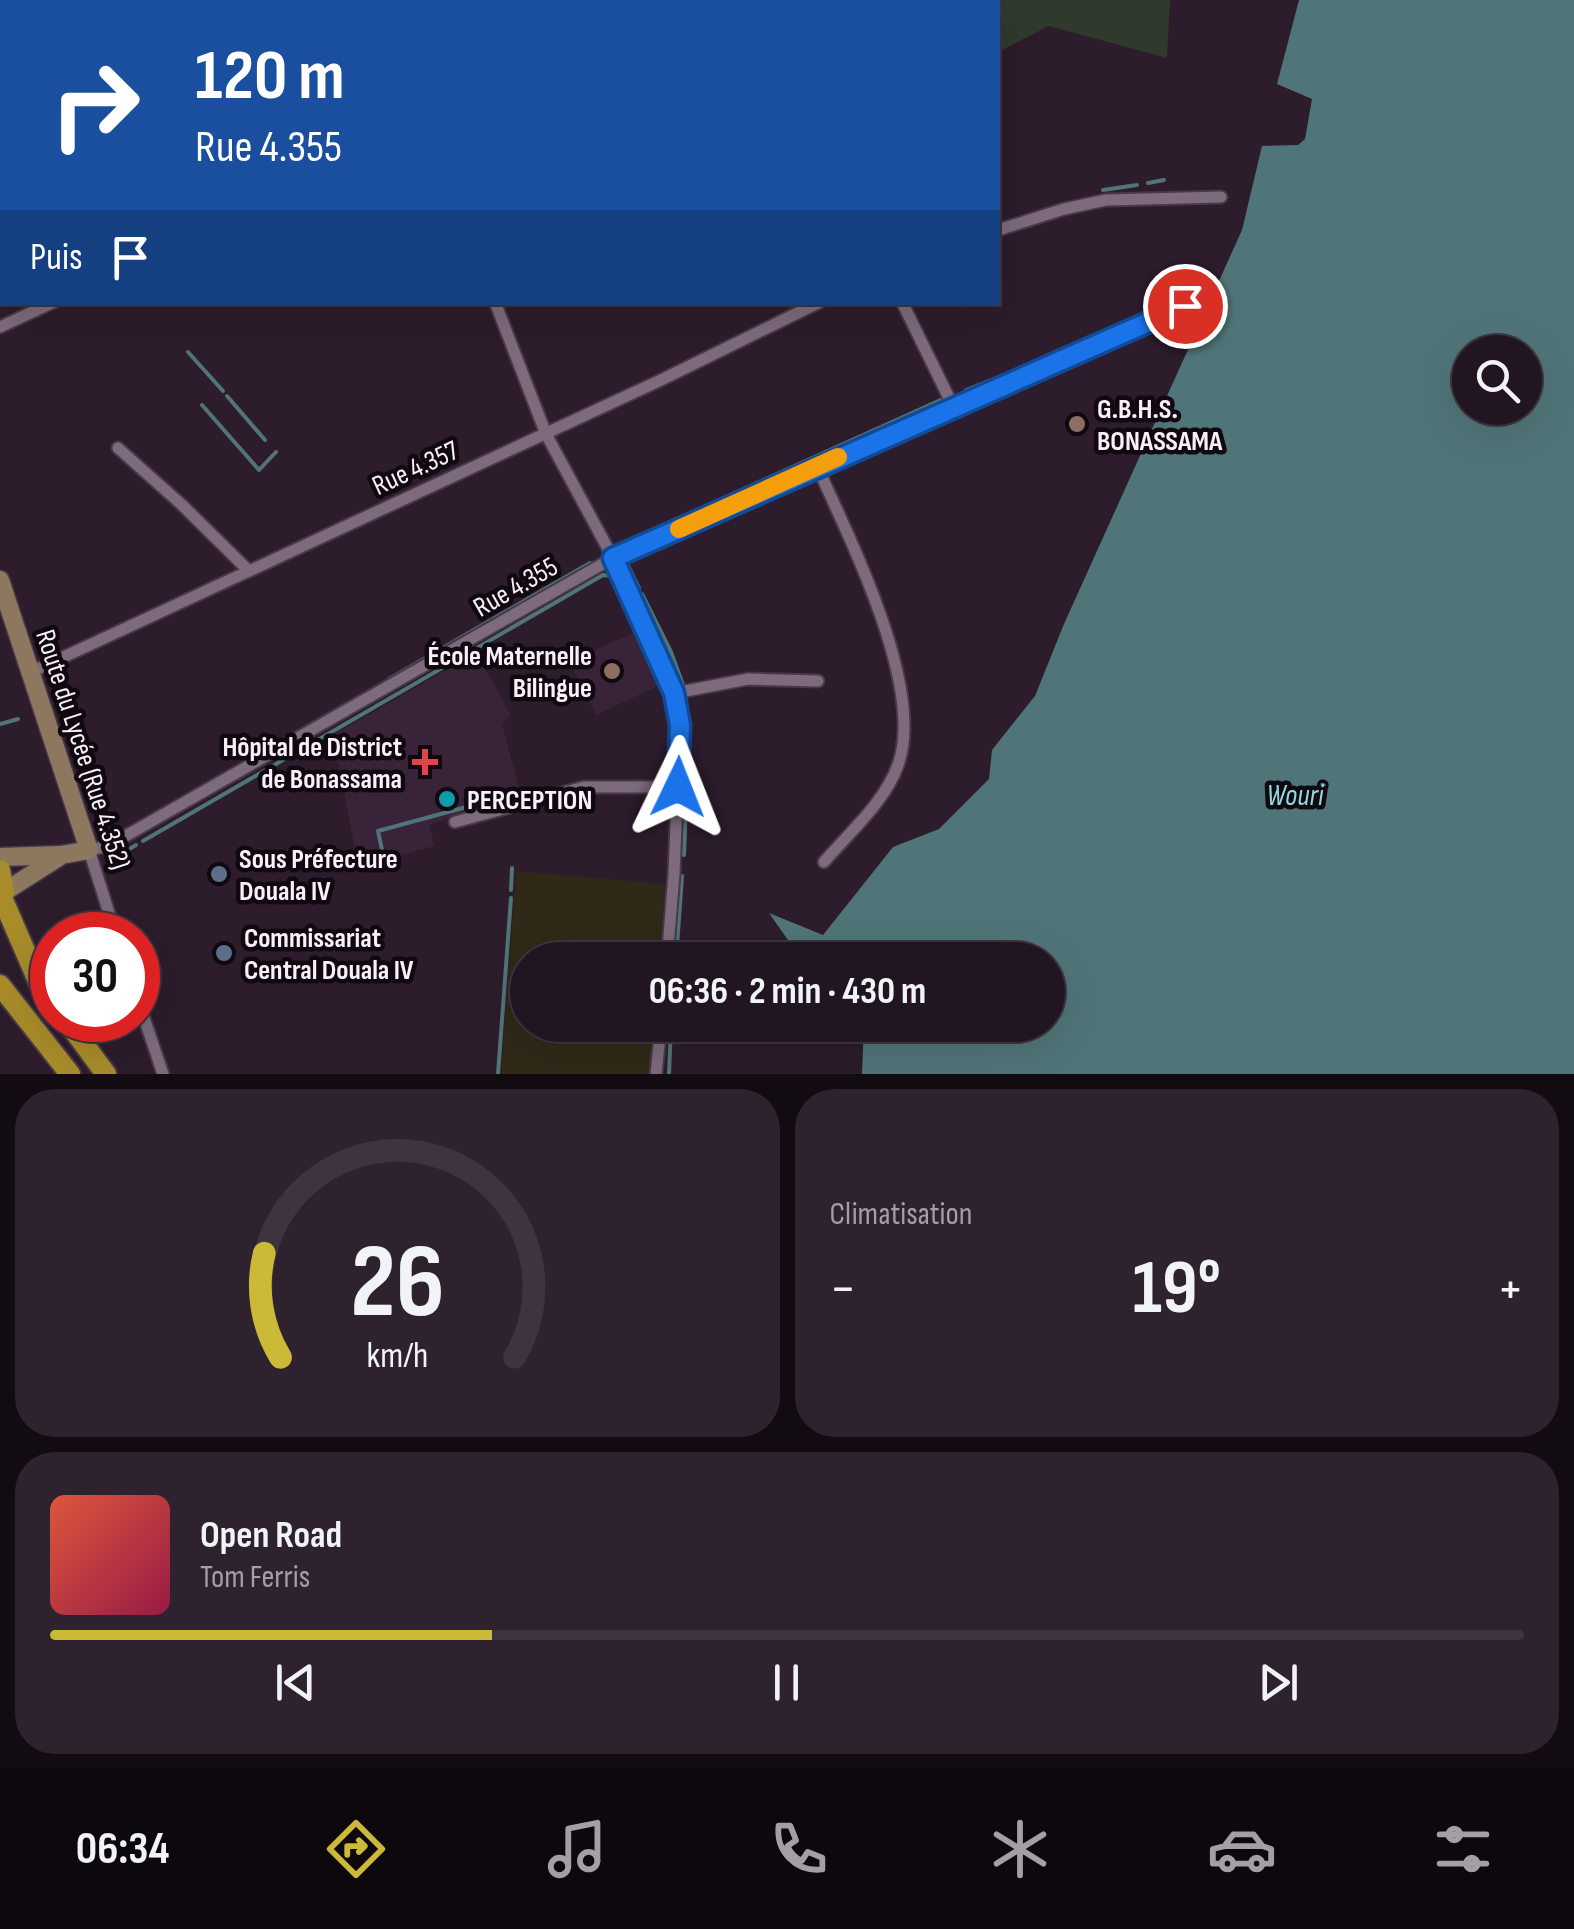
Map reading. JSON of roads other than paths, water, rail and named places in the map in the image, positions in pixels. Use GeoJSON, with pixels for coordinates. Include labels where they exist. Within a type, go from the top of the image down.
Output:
{"type":"FeatureCollection","features":[{"type":"Feature","properties":{"kind":"highway"},"geometry":{"type":"LineString","coordinates":[[0,870],[2,899],[30,963]]}},
{"type":"Feature","properties":{"kind":"highway"},"geometry":{"type":"LineString","coordinates":[[0,985],[70,1074]]}},
{"type":"Feature","properties":{"kind":"highway"},"geometry":{"type":"LineString","coordinates":[[82,1042],[106,1074]]}},
{"type":"Feature","properties":{"kind":"main road","name":"Route du Lycée (Rue 4.352)"},"geometry":{"type":"LineString","coordinates":[[0,580],[88,850]]}},
{"type":"Feature","properties":{"kind":"main road"},"geometry":{"type":"LineString","coordinates":[[0,857],[88,850]]}},
{"type":"Feature","properties":{"kind":"main road"},"geometry":{"type":"LineString","coordinates":[[2,899],[61,855]]}},
{"type":"Feature","properties":{"kind":"street"},"geometry":{"type":"LineString","coordinates":[[1000,229],[1106,200],[1221,197]]}},
{"type":"Feature","properties":{"kind":"street","name":"Rue 4.355"},"geometry":{"type":"LineString","coordinates":[[88,850],[108,846],[613,558],[953,406],[1172,314],[1198,293]]}},
{"type":"Feature","properties":{"kind":"street"},"geometry":{"type":"LineString","coordinates":[[0,327],[48,305]]}},
{"type":"Feature","properties":{"kind":"street"},"geometry":{"type":"LineString","coordinates":[[496,305],[546,434],[613,558],[674,693],[680,725],[667,942]]}},
{"type":"Feature","properties":{"kind":"street","name":"Rue 4.357"},"geometry":{"type":"LineString","coordinates":[[28,672],[546,434],[814,305]]}},
{"type":"Feature","properties":{"kind":"street"},"geometry":{"type":"LineString","coordinates":[[903,305],[953,406]]}},
{"type":"Feature","properties":{"kind":"street"},"geometry":{"type":"LineString","coordinates":[[118,448],[249,571]]}},
{"type":"Feature","properties":{"kind":"street"},"geometry":{"type":"LineString","coordinates":[[817,466],[886,629],[904,722],[898,768],[886,790],[824,862]]}},
{"type":"Feature","properties":{"kind":"street"},"geometry":{"type":"LineString","coordinates":[[674,693],[748,679],[818,682]]}},
{"type":"Feature","properties":{"kind":"street"},"geometry":{"type":"LineString","coordinates":[[454,822],[584,788],[678,787]]}},
{"type":"Feature","properties":{"kind":"street","name":"Route du Lycée (Rue 4.352)"},"geometry":{"type":"LineString","coordinates":[[88,850],[108,912]]}},
{"type":"Feature","properties":{"kind":"street"},"geometry":{"type":"LineString","coordinates":[[152,1042],[163,1074]]}},
{"type":"Feature","properties":{"kind":"street"},"geometry":{"type":"LineString","coordinates":[[656,1074],[659,1042]]}},
{"type":"Feature","properties":{"kind":"water","name":"Wouri"},"geometry":{"type":"Polygon","coordinates":[[[1299,0],[1574,0],[1574,1074],[862,1074],[863,1042],[1065,1042],[1065,942],[789,942],[769,913],[823,935],[893,847],[939,829],[989,779],[992,750],[1035,696],[1242,230],[1262,146],[1298,145],[1305,139],[1312,99],[1277,84],[1299,0]]]}},
{"type":"Feature","properties":{"kind":"waterway"},"geometry":{"type":"LineString","coordinates":[[1148,183],[1164,180]]}},
{"type":"Feature","properties":{"kind":"waterway"},"geometry":{"type":"LineString","coordinates":[[1103,190],[1137,185]]}},
{"type":"Feature","properties":{"kind":"waterway"},"geometry":{"type":"LineString","coordinates":[[966,390],[1148,317]]}},
{"type":"Feature","properties":{"kind":"waterway"},"geometry":{"type":"LineString","coordinates":[[1084,360],[1131,341]]}},
{"type":"Feature","properties":{"kind":"waterway"},"geometry":{"type":"LineString","coordinates":[[188,352],[223,391]]}},
{"type":"Feature","properties":{"kind":"waterway"},"geometry":{"type":"LineString","coordinates":[[972,405],[1077,363]]}},
{"type":"Feature","properties":{"kind":"waterway"},"geometry":{"type":"LineString","coordinates":[[227,396],[265,440]]}},
{"type":"Feature","properties":{"kind":"waterway"},"geometry":{"type":"LineString","coordinates":[[706,506],[943,399]]}},
{"type":"Feature","properties":{"kind":"waterway"},"geometry":{"type":"LineString","coordinates":[[202,405],[259,470],[276,452]]}},
{"type":"Feature","properties":{"kind":"waterway"},"geometry":{"type":"LineString","coordinates":[[710,522],[810,476],[821,480]]}},
{"type":"Feature","properties":{"kind":"waterway"},"geometry":{"type":"LineString","coordinates":[[623,544],[699,509]]}},
{"type":"Feature","properties":{"kind":"waterway"},"geometry":{"type":"LineString","coordinates":[[639,588],[626,561],[704,524]]}},
{"type":"Feature","properties":{"kind":"waterway"},"geometry":{"type":"LineString","coordinates":[[389,679],[590,563]]}},
{"type":"Feature","properties":{"kind":"waterway"},"geometry":{"type":"LineString","coordinates":[[143,841],[603,575],[613,576],[625,596]]}},
{"type":"Feature","properties":{"kind":"waterway"},"geometry":{"type":"LineString","coordinates":[[642,594],[683,685]]}},
{"type":"Feature","properties":{"kind":"waterway"},"geometry":{"type":"LineString","coordinates":[[684,693],[688,719]]}},
{"type":"Feature","properties":{"kind":"waterway"},"geometry":{"type":"LineString","coordinates":[[672,710],[674,740]]}},
{"type":"Feature","properties":{"kind":"waterway"},"geometry":{"type":"LineString","coordinates":[[0,724],[18,719]]}},
{"type":"Feature","properties":{"kind":"waterway"},"geometry":{"type":"LineString","coordinates":[[684,855],[689,727]]}},
{"type":"Feature","properties":{"kind":"waterway"},"geometry":{"type":"LineString","coordinates":[[384,859],[378,831],[485,802]]}},
{"type":"Feature","properties":{"kind":"waterway"},"geometry":{"type":"LineString","coordinates":[[109,861],[136,845]]}},
{"type":"Feature","properties":{"kind":"waterway"},"geometry":{"type":"LineString","coordinates":[[511,890],[512,868]]}},
{"type":"Feature","properties":{"kind":"waterway"},"geometry":{"type":"LineString","coordinates":[[677,942],[682,876]]}},
{"type":"Feature","properties":{"kind":"waterway"},"geometry":{"type":"LineString","coordinates":[[498,1074],[511,898]]}},
{"type":"Feature","properties":{"kind":"waterway"},"geometry":{"type":"LineString","coordinates":[[669,1074],[670,1042]]}},
{"type":"Feature","properties":{"kind":"place","name":"G.B.H.S. BONASSAMA"},"geometry":{"type":"Point","coordinates":[1077,424]}},
{"type":"Feature","properties":{"kind":"place","name":"École Maternelle Bilingue"},"geometry":{"type":"Point","coordinates":[612,671]}},
{"type":"Feature","properties":{"kind":"place","name":"Hôpital de District de Bonassama"},"geometry":{"type":"Point","coordinates":[425,762]}},
{"type":"Feature","properties":{"kind":"place","name":"PERCEPTION"},"geometry":{"type":"Point","coordinates":[447,799]}},
{"type":"Feature","properties":{"kind":"place","name":"Sous Préfecture Douala IV"},"geometry":{"type":"Point","coordinates":[219,874]}},
{"type":"Feature","properties":{"kind":"place","name":"Commissariat Central Douala IV"},"geometry":{"type":"Point","coordinates":[224,953]}}]}
